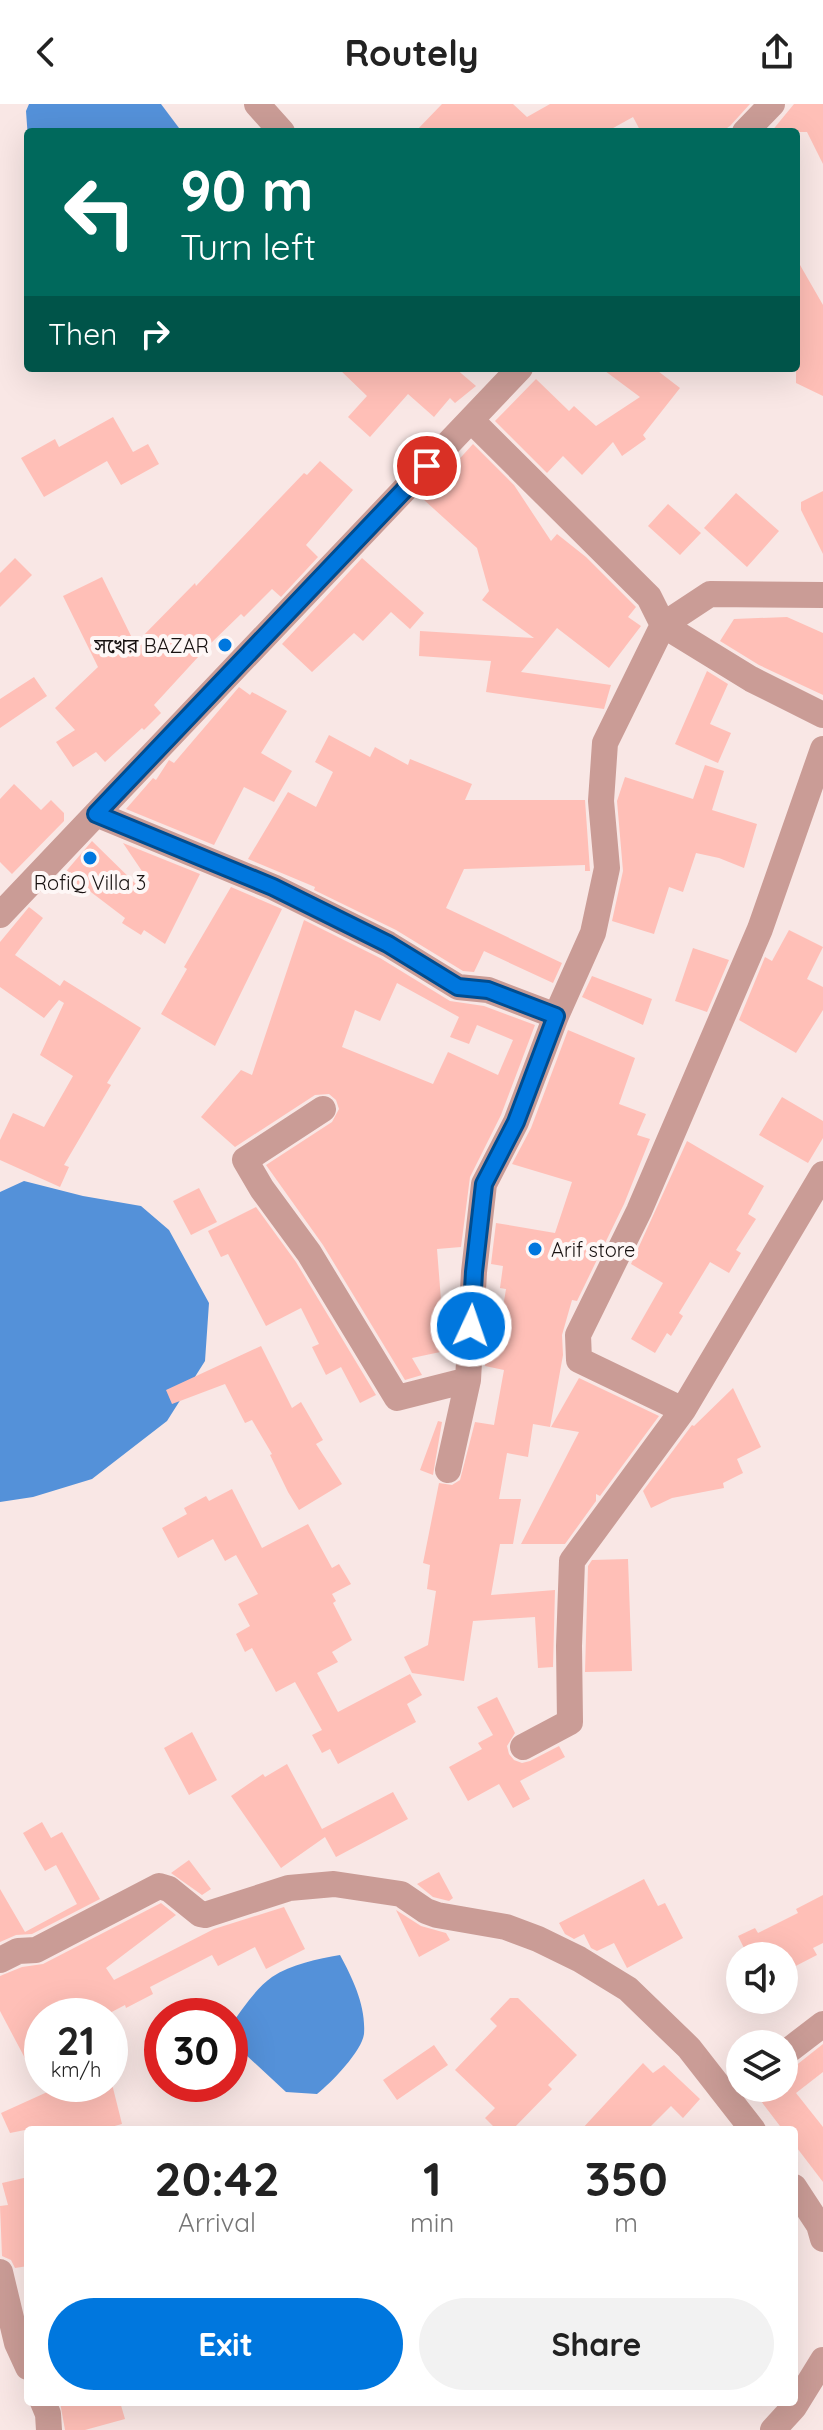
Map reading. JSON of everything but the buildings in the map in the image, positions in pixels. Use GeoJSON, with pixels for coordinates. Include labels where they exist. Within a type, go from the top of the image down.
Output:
{"type":"FeatureCollection","features":[{"type":"Feature","properties":{"kind":"street"},"geometry":{"type":"LineString","coordinates":[[257,104],[278,128]]}},
{"type":"Feature","properties":{"kind":"street"},"geometry":{"type":"LineString","coordinates":[[749,128],[772,104]]}},
{"type":"Feature","properties":{"kind":"street"},"geometry":{"type":"LineString","coordinates":[[0,915],[471,420],[509,372]]}},
{"type":"Feature","properties":{"kind":"street"},"geometry":{"type":"LineString","coordinates":[[471,420],[649,597],[663,625],[751,679],[823,715]]}},
{"type":"Feature","properties":{"kind":"street"},"geometry":{"type":"LineString","coordinates":[[448,1470],[468,1380],[474,1272],[484,1184],[516,1122],[556,1016],[593,933],[607,868],[601,801],[605,743],[663,625],[710,594],[823,595]]}},
{"type":"Feature","properties":{"kind":"street"},"geometry":{"type":"LineString","coordinates":[[683,1410],[579,1360],[578,1335],[639,1211],[760,929],[823,749]]}},
{"type":"Feature","properties":{"kind":"street"},"geometry":{"type":"LineString","coordinates":[[96,814],[273,887],[388,944],[458,987],[488,990],[556,1016]]}},
{"type":"Feature","properties":{"kind":"street"},"geometry":{"type":"LineString","coordinates":[[323,1109],[245,1160],[262,1189],[309,1253],[397,1398],[468,1380]]}},
{"type":"Feature","properties":{"kind":"street"},"geometry":{"type":"LineString","coordinates":[[523,1747],[570,1722],[572,1561],[683,1410],[823,1174]]}},
{"type":"Feature","properties":{"kind":"street"},"geometry":{"type":"LineString","coordinates":[[0,1960],[18,1951],[36,1950],[159,1886],[169,1889],[205,1915],[289,1888],[334,1884],[382,1890],[401,1894],[437,1915],[506,1927],[579,1959],[628,1989],[726,2083]]}},
{"type":"Feature","properties":{"kind":"street"},"geometry":{"type":"LineString","coordinates":[[798,2043],[823,2024]]}},
{"type":"Feature","properties":{"kind":"street"},"geometry":{"type":"LineString","coordinates":[[740,2102],[751,2126]]}},
{"type":"Feature","properties":{"kind":"street"},"geometry":{"type":"LineString","coordinates":[[798,2193],[819,2225],[823,2239]]}},
{"type":"Feature","properties":{"kind":"street"},"geometry":{"type":"LineString","coordinates":[[0,2272],[17,2343],[24,2358]]}},
{"type":"Feature","properties":{"kind":"street"},"geometry":{"type":"LineString","coordinates":[[798,2401],[823,2360]]}},
{"type":"Feature","properties":{"kind":"street"},"geometry":{"type":"LineString","coordinates":[[45,2406],[49,2430]]}},
{"type":"Feature","properties":{"kind":"street"},"geometry":{"type":"LineString","coordinates":[[773,2430],[795,2406]]}},
{"type":"Feature","properties":{"kind":"water"},"geometry":{"type":"Polygon","coordinates":[[[29,104],[161,104],[179,128],[27,128],[26,111],[29,104]]]}},
{"type":"Feature","properties":{"kind":"water"},"geometry":{"type":"Polygon","coordinates":[[[24,1181],[141,1206],[169,1230],[209,1303],[205,1361],[167,1421],[92,1479],[33,1497],[0,1502],[0,1192],[24,1181]]]}},
{"type":"Feature","properties":{"kind":"water"},"geometry":{"type":"Polygon","coordinates":[[[340,1955],[361,2003],[364,2034],[358,2049],[345,2066],[317,2094],[286,2092],[248,2057],[248,2002],[279,1972],[340,1955]]]}},
{"type":"Feature","properties":{"kind":"place","name":"সখের BAZAR"},"geometry":{"type":"Point","coordinates":[225,645]}},
{"type":"Feature","properties":{"kind":"place","name":"RofiQ Villa 3"},"geometry":{"type":"Point","coordinates":[90,858]}},
{"type":"Feature","properties":{"kind":"place","name":"Arif store"},"geometry":{"type":"Point","coordinates":[535,1249]}},
{"type":"Feature","properties":{"kind":"route"},"geometry":{"type":"LineString","coordinates":[[427,466],[96,814],[273,887],[388,944],[458,987],[488,990],[556,1016],[516,1122],[484,1184],[471,1326]]}}]}
